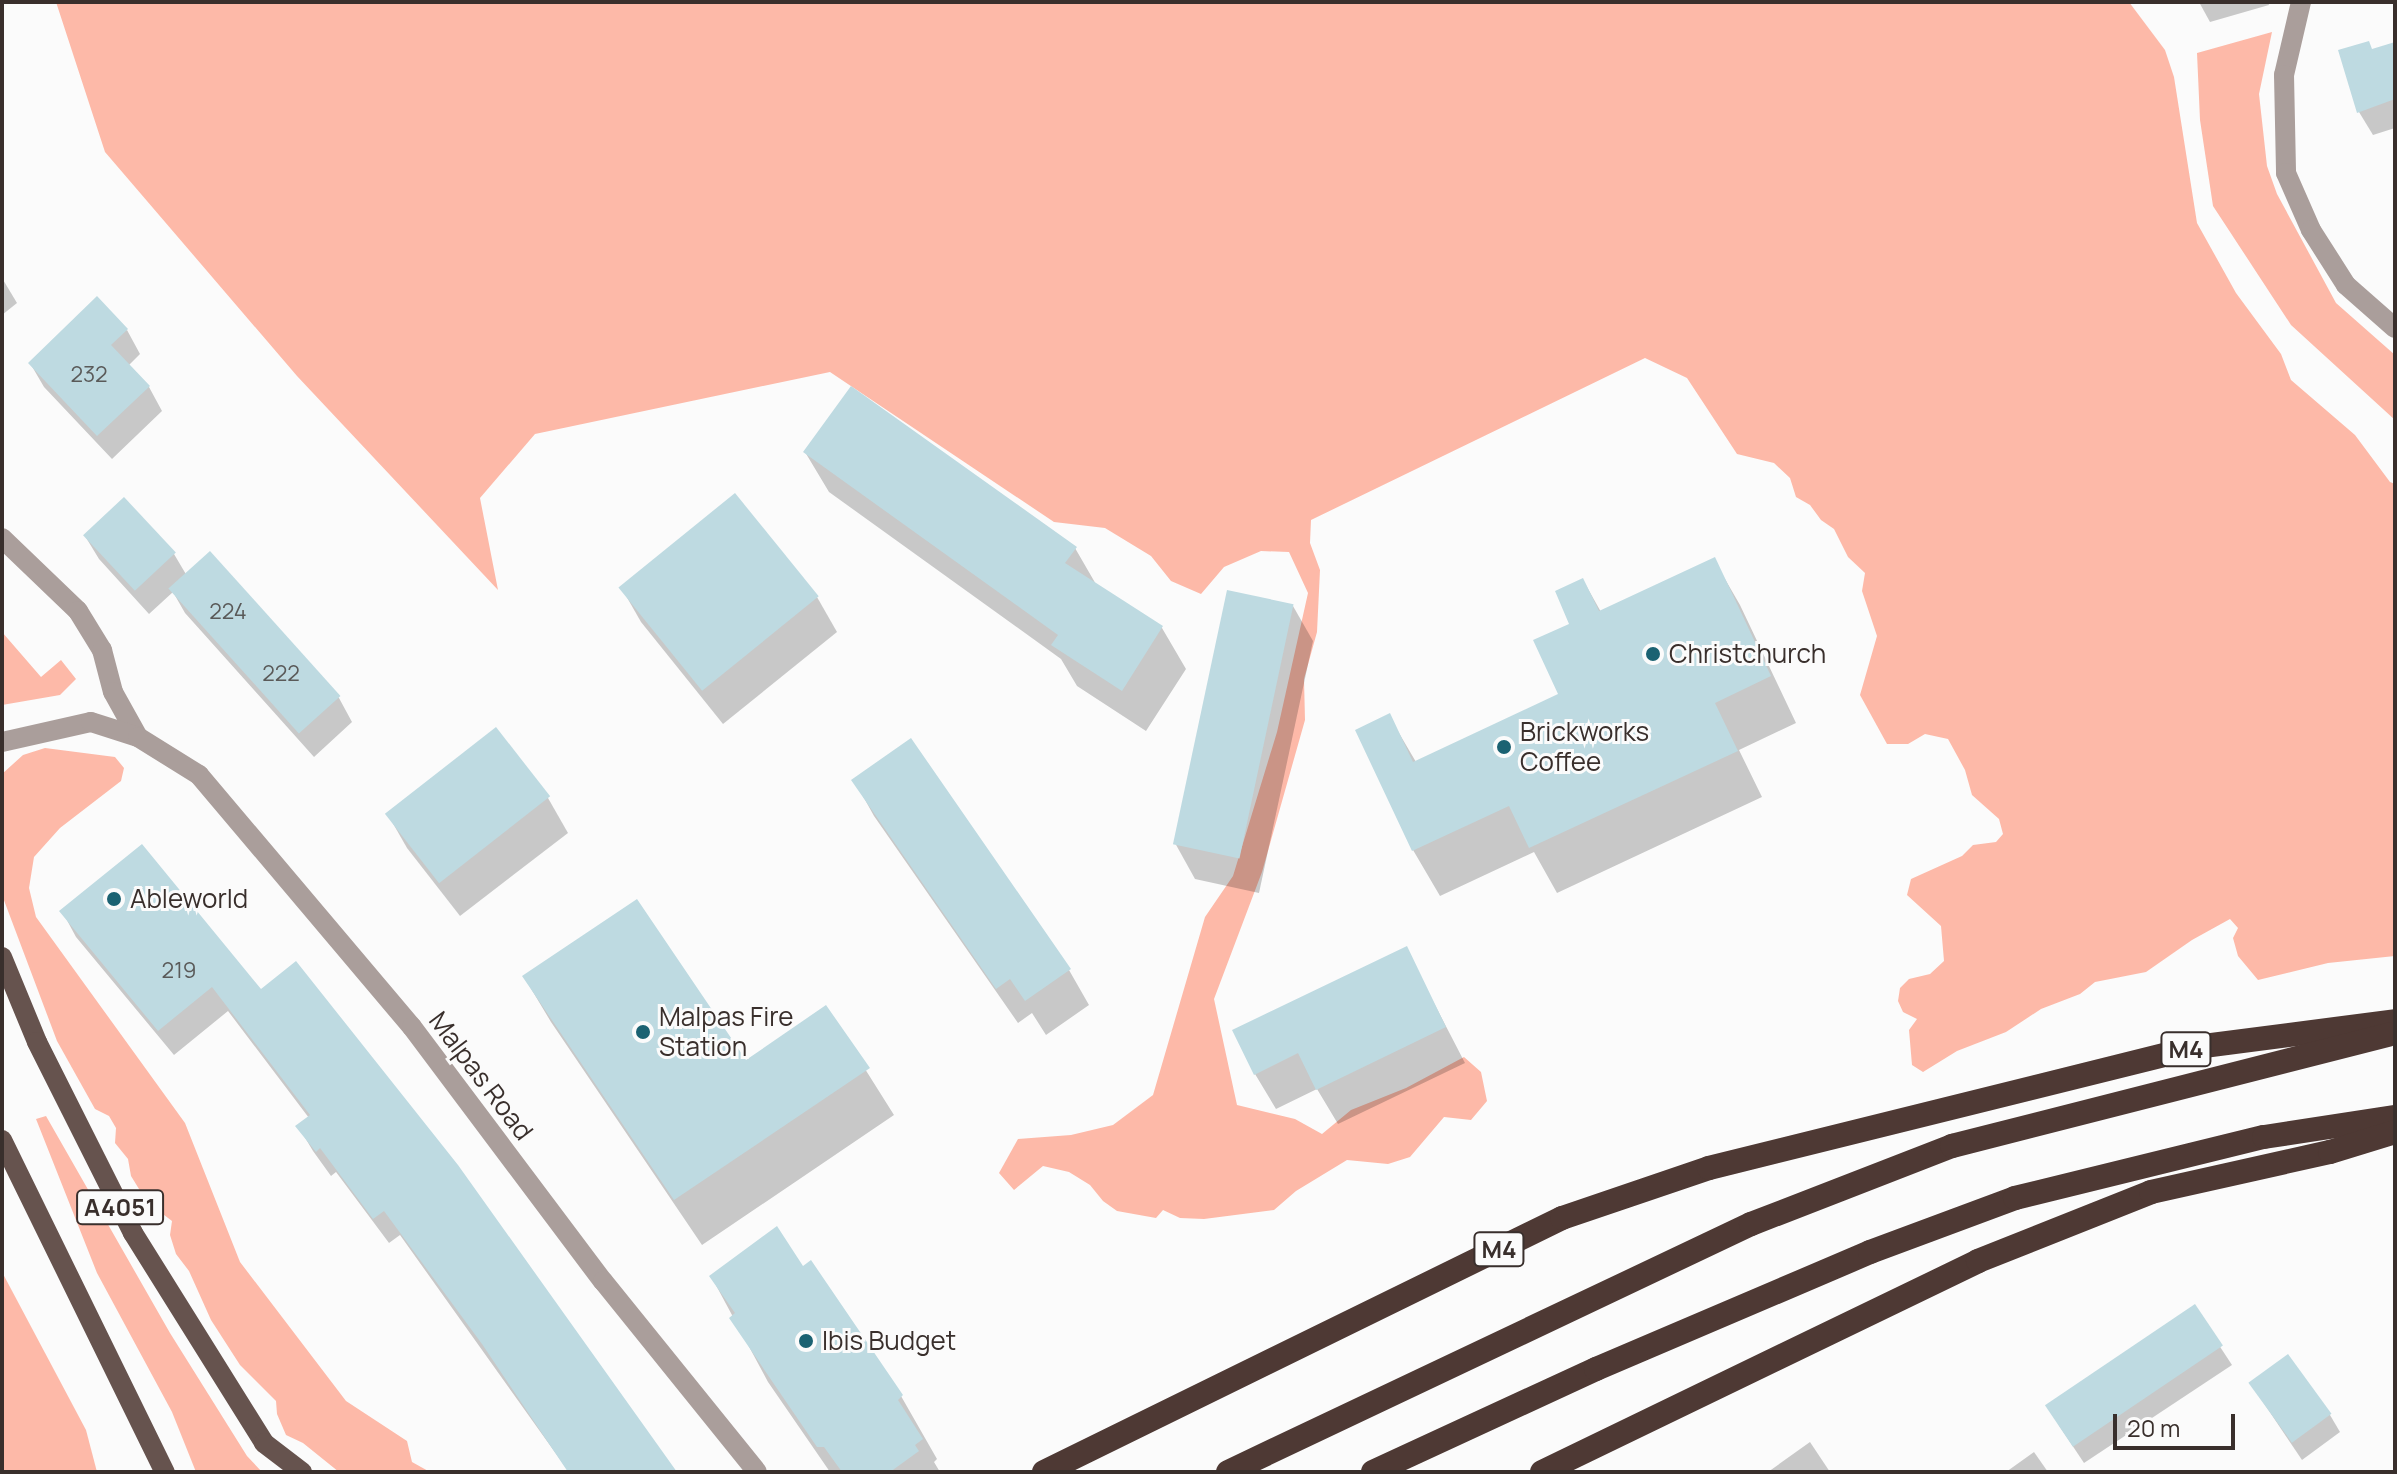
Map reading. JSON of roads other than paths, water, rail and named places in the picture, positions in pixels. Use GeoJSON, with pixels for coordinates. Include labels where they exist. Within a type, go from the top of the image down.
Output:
{"type":"FeatureCollection","features":[{"type":"Feature","properties":{"kind":"highway","name":"M4"},"geometry":{"type":"LineString","coordinates":[[1044,1472],[1562,1218],[1709,1168],[2196,1047],[2395,1021]]}},
{"type":"Feature","properties":{"kind":"highway","name":"M4"},"geometry":{"type":"LineString","coordinates":[[1228,1472],[1751,1224],[1952,1146],[2395,1034]]}},
{"type":"Feature","properties":{"kind":"highway"},"geometry":{"type":"LineString","coordinates":[[1373,1472],[1596,1369],[1812,1276],[2015,1198],[2264,1137],[2395,1117]]}},
{"type":"Feature","properties":{"kind":"highway"},"geometry":{"type":"LineString","coordinates":[[1542,1472],[1978,1261],[2151,1192],[2330,1152],[2395,1132]]}},
{"type":"Feature","properties":{"kind":"main road","name":"A4051"},"geometry":{"type":"LineString","coordinates":[[2,957],[37,1042],[133,1233],[264,1443],[302,1472]]}},
{"type":"Feature","properties":{"kind":"main road","name":"A4051"},"geometry":{"type":"LineString","coordinates":[[2,1140],[165,1472]]}},
{"type":"Feature","properties":{"kind":"street"},"geometry":{"type":"LineString","coordinates":[[2301,2],[2284,75],[2286,173],[2311,230],[2346,285],[2395,328]]}},
{"type":"Feature","properties":{"kind":"street","name":"Malpas Road"},"geometry":{"type":"LineString","coordinates":[[2,538],[78,611],[102,650],[113,692],[138,737]]}},
{"type":"Feature","properties":{"kind":"street","name":"Malpas Road"},"geometry":{"type":"LineString","coordinates":[[2,742],[91,722],[138,737],[199,775],[366,969],[603,1281],[757,1472]]}},
{"type":"Feature","properties":{"kind":"place","name":"Christchurch"},"geometry":{"type":"Point","coordinates":[1653,654]}},
{"type":"Feature","properties":{"kind":"place","name":"Brickworks Coffee"},"geometry":{"type":"Point","coordinates":[1504,747]}},
{"type":"Feature","properties":{"kind":"place","name":"Ableworld"},"geometry":{"type":"Point","coordinates":[114,899]}},
{"type":"Feature","properties":{"kind":"place","name":"Malpas Fire Station"},"geometry":{"type":"Point","coordinates":[643,1032]}},
{"type":"Feature","properties":{"kind":"place","name":"Ibis Budget"},"geometry":{"type":"Point","coordinates":[806,1341]}}]}
